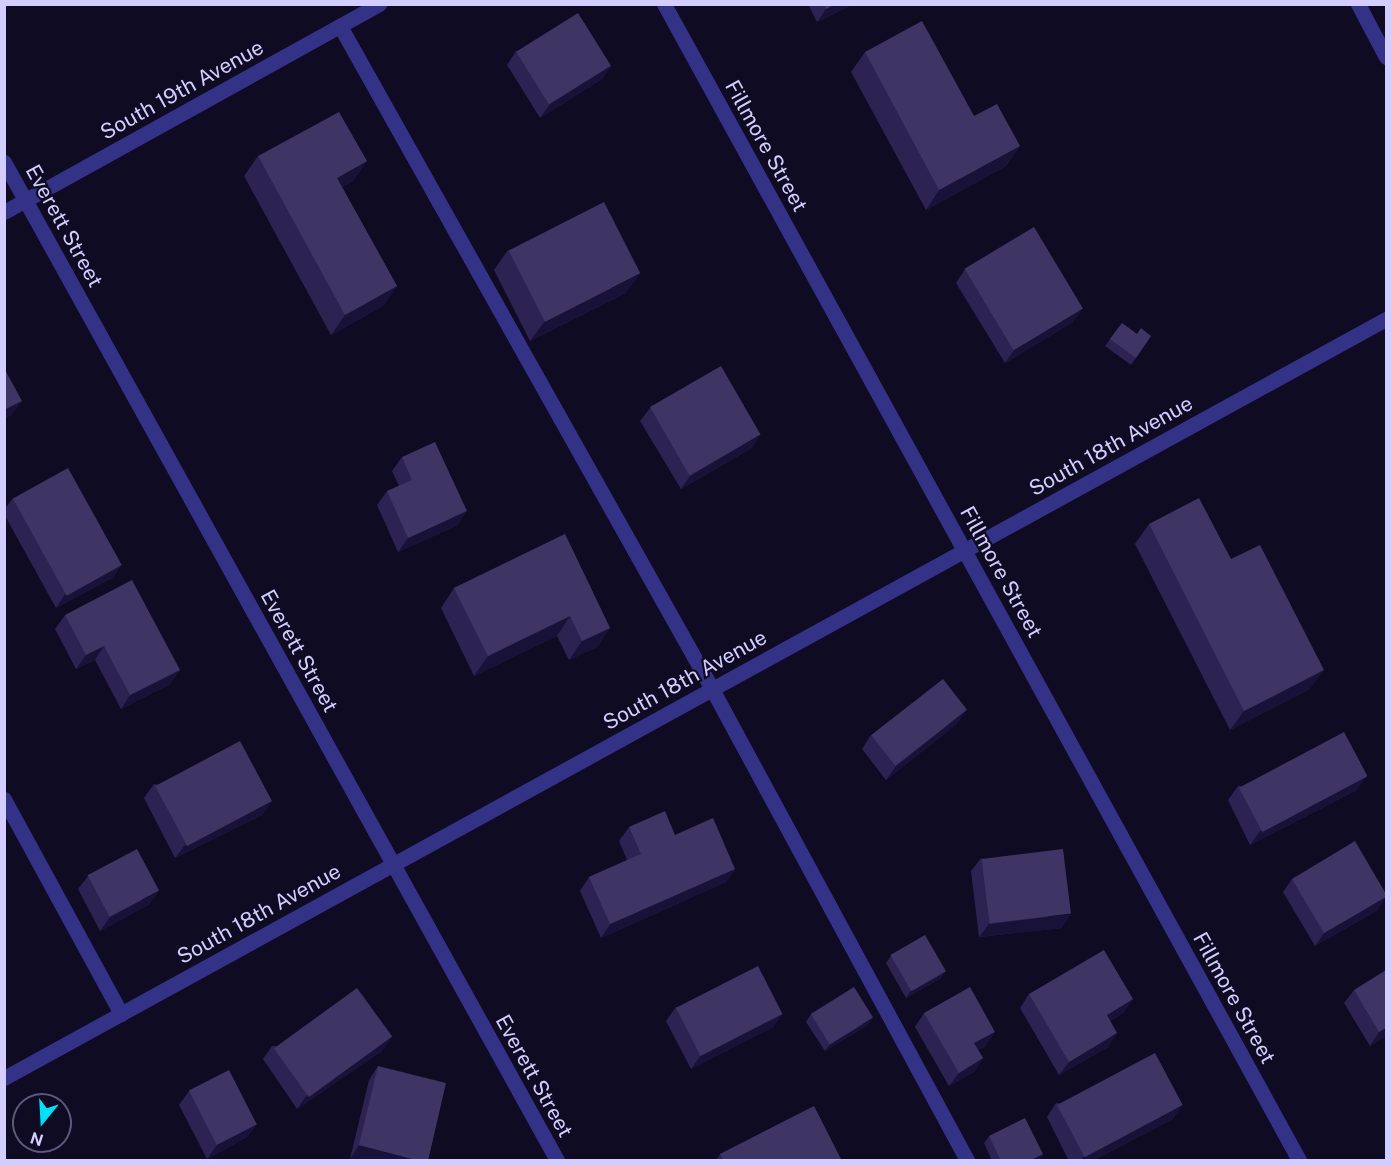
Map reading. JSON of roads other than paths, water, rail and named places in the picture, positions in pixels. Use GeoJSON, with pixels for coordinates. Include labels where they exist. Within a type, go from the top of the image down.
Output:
{"type":"FeatureCollection","features":[{"type":"Feature","properties":{"kind":"street","name":"South 19th Avenue"},"geometry":{"type":"LineString","coordinates":[[4,212],[379,4]]}},
{"type":"Feature","properties":{"kind":"street","name":"Fillmore Street"},"geometry":{"type":"LineString","coordinates":[[664,4],[1299,1161]]}},
{"type":"Feature","properties":{"kind":"street"},"geometry":{"type":"LineString","coordinates":[[1358,4],[1386,57]]}},
{"type":"Feature","properties":{"kind":"street"},"geometry":{"type":"LineString","coordinates":[[340,26],[712,689],[968,1161]]}},
{"type":"Feature","properties":{"kind":"street","name":"Everett Street"},"geometry":{"type":"LineString","coordinates":[[4,162],[556,1161]]}},
{"type":"Feature","properties":{"kind":"street","name":"South 18th Avenue"},"geometry":{"type":"LineString","coordinates":[[4,1078],[1386,319]]}},
{"type":"Feature","properties":{"kind":"street"},"geometry":{"type":"LineString","coordinates":[[4,799],[121,1014]]}}]}
